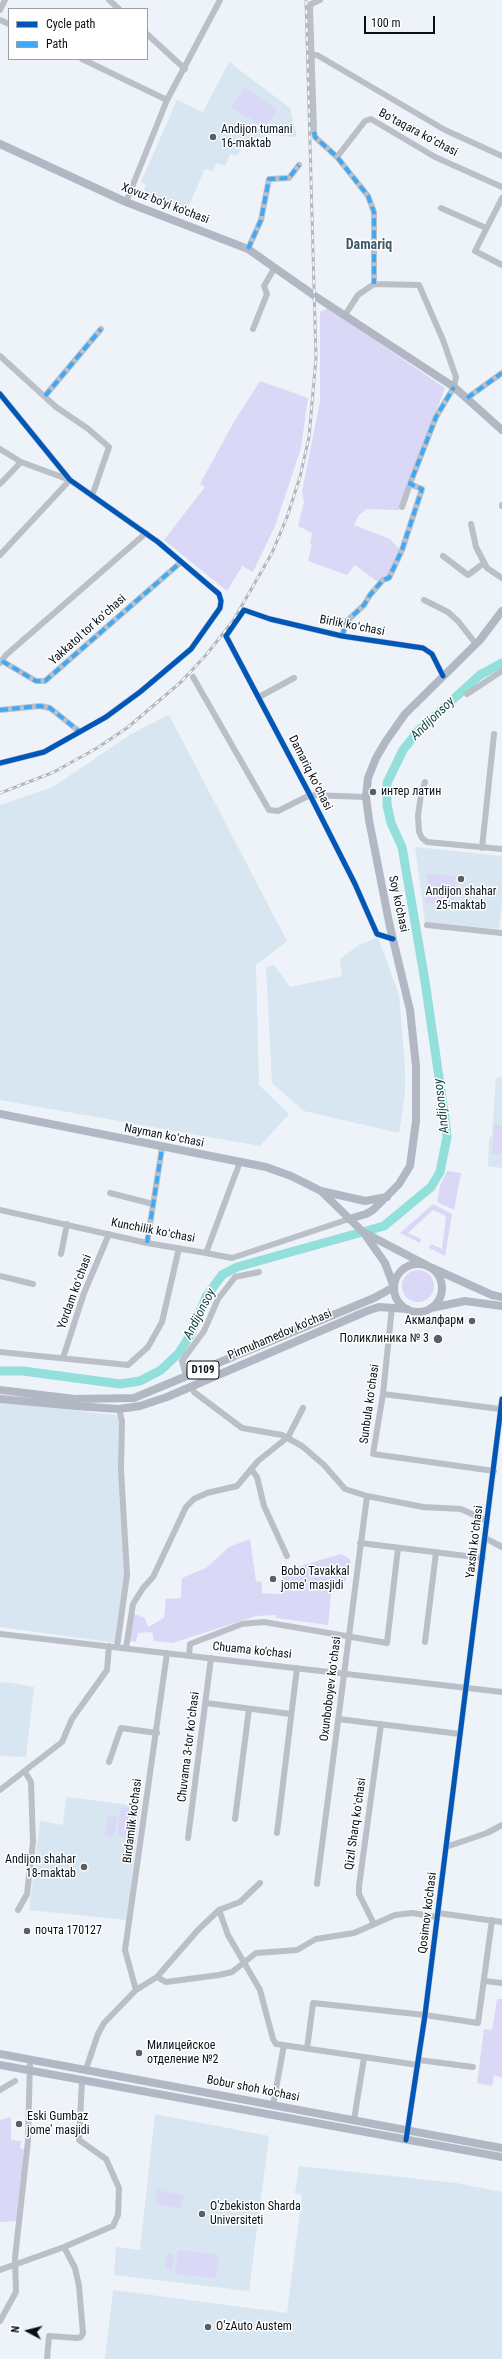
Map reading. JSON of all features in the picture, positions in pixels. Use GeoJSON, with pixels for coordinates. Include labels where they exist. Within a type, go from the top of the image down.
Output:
{"type":"FeatureCollection","features":[{"type":"Feature","properties":{"kind":"main road","name":"Xovuz bo‘yi ko'chasi"},"geometry":{"type":"LineString","coordinates":[[0,144],[126,202],[248,249],[314,296],[454,387],[502,430]]}},
{"type":"Feature","properties":{"kind":"main road","name":"Soy ko'chasi"},"geometry":{"type":"LineString","coordinates":[[349,1219],[366,1214],[389,1196],[410,1166],[415,1134],[416,1066],[410,1010],[393,939],[366,797],[371,768],[386,741],[405,714],[476,644],[502,611]]}},
{"type":"Feature","properties":{"kind":"main road","name":"Nayman koʻchasi"},"geometry":{"type":"LineString","coordinates":[[0,1114],[274,1170],[321,1191]]}},
{"type":"Feature","properties":{"kind":"main road"},"geometry":{"type":"LineString","coordinates":[[321,1191],[365,1200],[378,1200],[389,1196]]}},
{"type":"Feature","properties":{"kind":"main road"},"geometry":{"type":"LineString","coordinates":[[321,1191],[364,1233],[385,1263],[397,1300],[407,1309]]}},
{"type":"Feature","properties":{"kind":"main road"},"geometry":{"type":"LineString","coordinates":[[364,1233],[430,1267],[492,1295],[502,1297]]}},
{"type":"Feature","properties":{"kind":"main road"},"geometry":{"type":"LineString","coordinates":[[394,1287],[396,1279],[406,1267],[414,1264],[430,1267],[438,1275],[442,1287],[441,1295],[431,1308]]}},
{"type":"Feature","properties":{"kind":"main road","name":"Pirmuhamedov ko'chasi"},"geometry":{"type":"LineString","coordinates":[[0,1390],[75,1399],[117,1400],[134,1398],[374,1298],[394,1287]]}},
{"type":"Feature","properties":{"kind":"main road","name":"D109"},"geometry":{"type":"LineString","coordinates":[[407,1309],[419,1312],[465,1301],[502,1306]]}},
{"type":"Feature","properties":{"kind":"main road","name":"Pirmuhamedov ko'chasi"},"geometry":{"type":"LineString","coordinates":[[0,1399],[119,1409],[140,1406],[191,1386],[367,1311],[379,1307],[407,1309]]}},
{"type":"Feature","properties":{"kind":"main road","name":"Bobur shoh ko'chasi"},"geometry":{"type":"LineString","coordinates":[[0,2054],[502,2148]]}},
{"type":"Feature","properties":{"kind":"main road","name":"Bobur shoh ko'chasi"},"geometry":{"type":"LineString","coordinates":[[0,2065],[502,2157]]}},
{"type":"Feature","properties":{"kind":"street"},"geometry":{"type":"LineString","coordinates":[[0,10],[5,0]]}},
{"type":"Feature","properties":{"kind":"street"},"geometry":{"type":"LineString","coordinates":[[109,0],[118,8]]}},
{"type":"Feature","properties":{"kind":"street"},"geometry":{"type":"LineString","coordinates":[[126,202],[167,100],[185,69],[220,0]]}},
{"type":"Feature","properties":{"kind":"street"},"geometry":{"type":"LineString","coordinates":[[320,0],[314,2],[310,8],[314,132],[315,137],[337,157],[368,196],[374,212],[374,284]]}},
{"type":"Feature","properties":{"kind":"street"},"geometry":{"type":"LineString","coordinates":[[148,35],[185,69]]}},
{"type":"Feature","properties":{"kind":"street"},"geometry":{"type":"LineString","coordinates":[[311,55],[317,55],[445,130],[502,156]]}},
{"type":"Feature","properties":{"kind":"street"},"geometry":{"type":"LineString","coordinates":[[84,60],[167,100]]}},
{"type":"Feature","properties":{"kind":"street","name":"Boʻtaqara koʻchasi"},"geometry":{"type":"LineString","coordinates":[[337,157],[365,121],[371,119],[435,157],[502,187]]}},
{"type":"Feature","properties":{"kind":"street"},"geometry":{"type":"LineString","coordinates":[[248,249],[261,220],[269,179],[289,178],[299,164]]}},
{"type":"Feature","properties":{"kind":"street"},"geometry":{"type":"LineString","coordinates":[[502,198],[475,251],[502,265]]}},
{"type":"Feature","properties":{"kind":"street"},"geometry":{"type":"LineString","coordinates":[[442,208],[486,228]]}},
{"type":"Feature","properties":{"kind":"street"},"geometry":{"type":"LineString","coordinates":[[253,329],[267,294],[264,286],[275,267]]}},
{"type":"Feature","properties":{"kind":"street"},"geometry":{"type":"LineString","coordinates":[[345,315],[358,295],[374,284],[419,285],[453,366],[456,378],[454,387],[436,417],[402,507]]}},
{"type":"Feature","properties":{"kind":"street"},"geometry":{"type":"LineString","coordinates":[[45,396],[101,329]]}},
{"type":"Feature","properties":{"kind":"street"},"geometry":{"type":"LineString","coordinates":[[0,356],[56,407],[88,428],[109,447],[92,496]]}},
{"type":"Feature","properties":{"kind":"street"},"geometry":{"type":"LineString","coordinates":[[467,398],[502,374]]}},
{"type":"Feature","properties":{"kind":"street"},"geometry":{"type":"LineString","coordinates":[[0,394],[70,480],[146,533],[219,594],[221,601],[220,608],[191,649],[140,692],[106,717],[44,752],[0,763]]}},
{"type":"Feature","properties":{"kind":"street"},"geometry":{"type":"LineString","coordinates":[[0,450],[21,462],[70,480]]}},
{"type":"Feature","properties":{"kind":"street"},"geometry":{"type":"LineString","coordinates":[[0,484],[21,462]]}},
{"type":"Feature","properties":{"kind":"street"},"geometry":{"type":"LineString","coordinates":[[0,555],[70,480]]}},
{"type":"Feature","properties":{"kind":"street"},"geometry":{"type":"LineString","coordinates":[[342,636],[348,621],[364,605],[384,580],[388,578],[402,550],[422,489],[410,484]]}},
{"type":"Feature","properties":{"kind":"street"},"geometry":{"type":"LineString","coordinates":[[471,524],[476,547],[484,563],[487,568],[502,578]]}},
{"type":"Feature","properties":{"kind":"street"},"geometry":{"type":"LineString","coordinates":[[1,662],[6,655],[146,533]]}},
{"type":"Feature","properties":{"kind":"street"},"geometry":{"type":"LineString","coordinates":[[443,556],[468,575],[484,563]]}},
{"type":"Feature","properties":{"kind":"street","name":"Yakkatol tor koʻchasi"},"geometry":{"type":"LineString","coordinates":[[1,662],[36,681],[45,681],[181,562]]}},
{"type":"Feature","properties":{"kind":"street"},"geometry":{"type":"LineString","coordinates":[[424,600],[448,612],[458,621],[476,644]]}},
{"type":"Feature","properties":{"kind":"street","name":"Birlik koʻchasi"},"geometry":{"type":"LineString","coordinates":[[244,610],[270,619],[342,636],[429,650],[443,676]]}},
{"type":"Feature","properties":{"kind":"street","name":"Damariq koʻchasi"},"geometry":{"type":"LineString","coordinates":[[244,610],[226,636],[310,795],[355,884],[377,934],[393,939]]}},
{"type":"Feature","properties":{"kind":"street"},"geometry":{"type":"LineString","coordinates":[[467,694],[502,672]]}},
{"type":"Feature","properties":{"kind":"street"},"geometry":{"type":"LineString","coordinates":[[193,677],[269,810],[278,811],[310,795],[366,797]]}},
{"type":"Feature","properties":{"kind":"street"},"geometry":{"type":"LineString","coordinates":[[259,697],[294,678]]}},
{"type":"Feature","properties":{"kind":"street"},"geometry":{"type":"LineString","coordinates":[[0,710],[40,706],[50,708],[80,732]]}},
{"type":"Feature","properties":{"kind":"street"},"geometry":{"type":"LineString","coordinates":[[482,848],[494,734]]}},
{"type":"Feature","properties":{"kind":"street"},"geometry":{"type":"LineString","coordinates":[[425,782],[421,794],[418,816],[419,832],[422,838],[427,842],[502,849]]}},
{"type":"Feature","properties":{"kind":"street"},"geometry":{"type":"LineString","coordinates":[[427,925],[502,933]]}},
{"type":"Feature","properties":{"kind":"street"},"geometry":{"type":"LineString","coordinates":[[147,1243],[162,1148]]}},
{"type":"Feature","properties":{"kind":"street","name":"Kunchilik koʻchasi"},"geometry":{"type":"LineString","coordinates":[[0,1210],[147,1243],[206,1253],[240,1162]]}},
{"type":"Feature","properties":{"kind":"street"},"geometry":{"type":"LineString","coordinates":[[110,1193],[154,1204]]}},
{"type":"Feature","properties":{"kind":"street"},"geometry":{"type":"LineString","coordinates":[[206,1253],[232,1258],[349,1219]]}},
{"type":"Feature","properties":{"kind":"street"},"geometry":{"type":"LineString","coordinates":[[61,1254],[67,1224]]}},
{"type":"Feature","properties":{"kind":"street","name":"Yordam koʻchasi"},"geometry":{"type":"LineString","coordinates":[[63,1358],[84,1293],[109,1234]]}},
{"type":"Feature","properties":{"kind":"street"},"geometry":{"type":"LineString","coordinates":[[0,1352],[128,1365],[148,1347],[162,1322],[179,1248]]}},
{"type":"Feature","properties":{"kind":"street"},"geometry":{"type":"LineString","coordinates":[[186,1376],[182,1361],[204,1331],[218,1299],[235,1278],[259,1272]]}},
{"type":"Feature","properties":{"kind":"street"},"geometry":{"type":"LineString","coordinates":[[0,1276],[33,1284]]}},
{"type":"Feature","properties":{"kind":"street","name":"Sunbula koʻchasi"},"geometry":{"type":"LineString","coordinates":[[392,1308],[383,1394],[374,1454],[494,1469]]}},
{"type":"Feature","properties":{"kind":"street"},"geometry":{"type":"LineString","coordinates":[[191,1386],[194,1392],[242,1428],[288,1437],[324,1465],[345,1489],[367,1496],[423,1507],[460,1509],[488,1522]]}},
{"type":"Feature","properties":{"kind":"street"},"geometry":{"type":"LineString","coordinates":[[383,1394],[501,1411]]}},
{"type":"Feature","properties":{"kind":"street","name":"Yaxshi koʻchasi"},"geometry":{"type":"LineString","coordinates":[[466,1687],[488,1522],[502,1399]]}},
{"type":"Feature","properties":{"kind":"street"},"geometry":{"type":"LineString","coordinates":[[126,1648],[133,1604],[143,1588],[153,1577],[186,1507],[194,1499],[207,1493],[237,1486],[247,1476],[251,1468],[288,1437],[303,1408]]}},
{"type":"Feature","properties":{"kind":"street"},"geometry":{"type":"LineString","coordinates":[[117,1647],[127,1575],[121,1469],[122,1421],[119,1409]]}},
{"type":"Feature","properties":{"kind":"street"},"geometry":{"type":"LineString","coordinates":[[251,1468],[257,1477],[264,1506],[287,1556]]}},
{"type":"Feature","properties":{"kind":"street"},"geometry":{"type":"LineString","coordinates":[[494,1469],[502,1468]]}},
{"type":"Feature","properties":{"kind":"street","name":"Oxunboboyev koʻchasi"},"geometry":{"type":"LineString","coordinates":[[317,1884],[367,1496]]}},
{"type":"Feature","properties":{"kind":"street"},"geometry":{"type":"LineString","coordinates":[[485,1538],[502,1547]]}},
{"type":"Feature","properties":{"kind":"street"},"geometry":{"type":"LineString","coordinates":[[360,1543],[482,1558]]}},
{"type":"Feature","properties":{"kind":"street"},"geometry":{"type":"LineString","coordinates":[[189,1656],[190,1644],[242,1624],[264,1622],[348,1635],[386,1643],[398,1548]]}},
{"type":"Feature","properties":{"kind":"street"},"geometry":{"type":"LineString","coordinates":[[425,1642],[436,1553]]}},
{"type":"Feature","properties":{"kind":"street","name":"Chuama ko'chasi"},"geometry":{"type":"LineString","coordinates":[[0,1634],[502,1692]]}},
{"type":"Feature","properties":{"kind":"street"},"geometry":{"type":"LineString","coordinates":[[0,1790],[62,1742],[72,1719],[107,1670],[109,1646]]}},
{"type":"Feature","properties":{"kind":"street","name":"Birdamlik ko'chasi"},"geometry":{"type":"LineString","coordinates":[[136,1990],[125,1950],[157,1733],[167,1653]]}},
{"type":"Feature","properties":{"kind":"street","name":"Chuvama 3-tor koʻchasi"},"geometry":{"type":"LineString","coordinates":[[188,1838],[211,1658]]}},
{"type":"Feature","properties":{"kind":"street"},"geometry":{"type":"LineString","coordinates":[[277,1833],[297,1668]]}},
{"type":"Feature","properties":{"kind":"street","name":"Qosimov ko'chasi"},"geometry":{"type":"LineString","coordinates":[[406,2140],[419,2062],[466,1687]]}},
{"type":"Feature","properties":{"kind":"street"},"geometry":{"type":"LineString","coordinates":[[206,1704],[291,1714]]}},
{"type":"Feature","properties":{"kind":"street"},"geometry":{"type":"LineString","coordinates":[[235,1818],[249,1709]]}},
{"type":"Feature","properties":{"kind":"street"},"geometry":{"type":"LineString","coordinates":[[338,1719],[460,1734]]}},
{"type":"Feature","properties":{"kind":"street","name":"Qizil Sharq koʻchasi"},"geometry":{"type":"LineString","coordinates":[[374,1924],[359,1894],[359,1886],[381,1724]]}},
{"type":"Feature","properties":{"kind":"street"},"geometry":{"type":"LineString","coordinates":[[109,1762],[120,1728],[157,1733]]}},
{"type":"Feature","properties":{"kind":"street"},"geometry":{"type":"LineString","coordinates":[[18,1910],[27,1894],[33,1842],[31,1782],[25,1772]]}},
{"type":"Feature","properties":{"kind":"street"},"geometry":{"type":"LineString","coordinates":[[446,1847],[488,1833],[502,1825]]}},
{"type":"Feature","properties":{"kind":"street"},"geometry":{"type":"LineString","coordinates":[[86,2069],[95,2040],[104,2023],[136,1990],[157,1977],[198,1930],[219,1910],[240,1902],[260,1883]]}},
{"type":"Feature","properties":{"kind":"street"},"geometry":{"type":"LineString","coordinates":[[219,1910],[228,1935],[260,1990],[273,2039],[276,2044],[364,2058],[473,2067]]}},
{"type":"Feature","properties":{"kind":"street"},"geometry":{"type":"LineString","coordinates":[[157,1977],[166,1982],[232,1972],[256,1953],[297,1950],[316,1939],[350,1934],[395,1915],[412,1913],[502,1922]]}},
{"type":"Feature","properties":{"kind":"street"},"geometry":{"type":"LineString","coordinates":[[307,2049],[313,2004],[425,2015],[478,2023],[485,1981],[492,1920]]}},
{"type":"Feature","properties":{"kind":"street"},"geometry":{"type":"LineString","coordinates":[[485,1981],[502,1983]]}},
{"type":"Feature","properties":{"kind":"street"},"geometry":{"type":"LineString","coordinates":[[273,2105],[284,2045]]}},
{"type":"Feature","properties":{"kind":"street"},"geometry":{"type":"LineString","coordinates":[[354,2120],[364,2058]]}},
{"type":"Feature","properties":{"kind":"street"},"geometry":{"type":"LineString","coordinates":[[0,2321],[16,2292],[15,2251],[28,2141],[30,2060]]}},
{"type":"Feature","properties":{"kind":"street"},"geometry":{"type":"LineString","coordinates":[[0,2270],[64,2247],[113,2226],[118,2215],[119,2188],[106,2159],[79,2140],[82,2080]]}},
{"type":"Feature","properties":{"kind":"street"},"geometry":{"type":"LineString","coordinates":[[0,2090],[15,2081]]}},
{"type":"Feature","properties":{"kind":"street"},"geometry":{"type":"LineString","coordinates":[[47,2359],[49,2336],[77,2338],[81,2337],[83,2333],[79,2286],[74,2268],[64,2247]]}},
{"type":"Feature","properties":{"kind":"shaded area","name":"Andijon tumani 16-maktab"},"geometry":{"type":"Polygon","coordinates":[[[229,62],[290,108],[297,137],[267,135],[266,138],[244,139],[238,156],[230,154],[225,166],[216,163],[213,171],[205,169],[186,212],[146,198],[147,194],[143,193],[146,184],[141,182],[177,100],[203,112],[229,62]]]}},
{"type":"Feature","properties":{"kind":"shaded area"},"geometry":{"type":"Polygon","coordinates":[[[244,88],[277,109],[265,128],[231,107],[244,88]]]}},
{"type":"Feature","properties":{"kind":"shaded area"},"geometry":{"type":"Polygon","coordinates":[[[328,308],[445,388],[399,510],[367,509],[359,515],[354,525],[390,539],[400,550],[387,577],[381,578],[378,582],[355,565],[347,575],[308,561],[312,544],[310,544],[312,533],[298,526],[304,502],[302,491],[320,401],[320,312],[328,308]]]}},
{"type":"Feature","properties":{"kind":"shaded area"},"geometry":{"type":"Polygon","coordinates":[[[260,381],[308,398],[301,448],[275,526],[253,572],[242,566],[227,591],[164,540],[205,487],[200,484],[235,420],[260,381]]]}},
{"type":"Feature","properties":{"kind":"shaded area"},"geometry":{"type":"Polygon","coordinates":[[[169,715],[287,941],[256,965],[259,1085],[289,1114],[260,1146],[0,1100],[0,805],[53,787],[131,734],[169,715]]]}},
{"type":"Feature","properties":{"kind":"shaded area","name":"Andijon shahar 25-maktab"},"geometry":{"type":"Polygon","coordinates":[[[415,847],[502,856],[502,902],[499,929],[425,922],[415,847]]]}},
{"type":"Feature","properties":{"kind":"shaded area"},"geometry":{"type":"Polygon","coordinates":[[[427,874],[456,876],[454,905],[425,903],[427,874]]]}},
{"type":"Feature","properties":{"kind":"shaded area"},"geometry":{"type":"Polygon","coordinates":[[[378,937],[399,995],[405,1066],[405,1094],[399,1133],[304,1111],[272,1083],[266,967],[274,965],[290,987],[342,976],[340,959],[359,945],[378,937]]]}},
{"type":"Feature","properties":{"kind":"shaded area"},"geometry":{"type":"Polygon","coordinates":[[[502,1077],[502,1168],[488,1166],[489,1138],[492,1136],[496,1078],[502,1077]]]}},
{"type":"Feature","properties":{"kind":"shaded area"},"geometry":{"type":"Polygon","coordinates":[[[495,1125],[502,1125],[502,1154],[492,1154],[495,1125]]]}},
{"type":"Feature","properties":{"kind":"shaded area"},"geometry":{"type":"Polygon","coordinates":[[[447,1171],[461,1173],[454,1210],[437,1202],[440,1186],[447,1171]]]}},
{"type":"Feature","properties":{"kind":"shaded area"},"geometry":{"type":"Polygon","coordinates":[[[433,1204],[452,1214],[445,1256],[429,1248],[431,1244],[442,1249],[446,1216],[433,1210],[408,1233],[421,1239],[420,1243],[400,1233],[433,1204]]]}},
{"type":"Feature","properties":{"kind":"shaded area"},"geometry":{"type":"Polygon","coordinates":[[[415,1270],[421,1270],[431,1277],[434,1286],[433,1292],[427,1299],[421,1302],[415,1302],[405,1295],[402,1289],[402,1283],[409,1273],[415,1270]]]}},
{"type":"Feature","properties":{"kind":"shaded area"},"geometry":{"type":"Polygon","coordinates":[[[0,1402],[124,1416],[120,1469],[125,1582],[117,1643],[0,1627],[0,1402]]]}},
{"type":"Feature","properties":{"kind":"shaded area"},"geometry":{"type":"Polygon","coordinates":[[[250,1539],[256,1581],[262,1582],[262,1593],[280,1594],[283,1571],[341,1554],[350,1559],[351,1563],[347,1565],[346,1580],[342,1586],[332,1587],[328,1625],[276,1618],[276,1615],[256,1616],[173,1643],[154,1641],[152,1632],[138,1633],[136,1642],[130,1641],[134,1614],[145,1618],[148,1627],[164,1618],[166,1599],[181,1598],[182,1578],[206,1568],[229,1547],[250,1539]]]}},
{"type":"Feature","properties":{"kind":"shaded area"},"geometry":{"type":"Polygon","coordinates":[[[7,1682],[34,1687],[26,1757],[0,1756],[0,1683],[7,1682]]]}},
{"type":"Feature","properties":{"kind":"shaded area","name":"Andijon shahar 18-maktab"},"geometry":{"type":"Polygon","coordinates":[[[66,1797],[140,1806],[127,1920],[29,1910],[40,1821],[63,1825],[66,1797]]]}},
{"type":"Feature","properties":{"kind":"shaded area"},"geometry":{"type":"Polygon","coordinates":[[[121,1807],[136,1809],[133,1837],[117,1836],[121,1807]]]}},
{"type":"Feature","properties":{"kind":"shaded area"},"geometry":{"type":"Polygon","coordinates":[[[108,1816],[117,1817],[114,1836],[105,1835],[108,1816]]]}},
{"type":"Feature","properties":{"kind":"shaded area"},"geometry":{"type":"Polygon","coordinates":[[[497,1999],[502,1999],[502,2078],[494,2075],[492,2086],[477,2083],[484,2029],[492,2030],[497,1999]]]}},
{"type":"Feature","properties":{"kind":"shaded area","name":"O'zbekiston Sharda Universiteti"},"geometry":{"type":"Polygon","coordinates":[[[155,2114],[269,2136],[249,2291],[114,2275],[116,2247],[140,2250],[155,2114]]]}},
{"type":"Feature","properties":{"kind":"shaded area"},"geometry":{"type":"Polygon","coordinates":[[[11,2117],[11,2140],[21,2141],[20,2148],[24,2149],[18,2221],[0,2222],[0,2120],[11,2117]]]}},
{"type":"Feature","properties":{"kind":"shaded area"},"geometry":{"type":"Polygon","coordinates":[[[299,2166],[456,2183],[502,2192],[502,2359],[105,2359],[113,2290],[287,2313],[302,2195],[295,2193],[299,2166]]]}},
{"type":"Feature","properties":{"kind":"shaded area"},"geometry":{"type":"Polygon","coordinates":[[[157,2190],[184,2195],[181,2209],[155,2204],[157,2190]]]}},
{"type":"Feature","properties":{"kind":"shaded area"},"geometry":{"type":"Polygon","coordinates":[[[178,2250],[219,2255],[216,2278],[175,2274],[178,2250]]]}},
{"type":"Feature","properties":{"kind":"shaded area"},"geometry":{"type":"Polygon","coordinates":[[[167,2253],[174,2254],[172,2270],[165,2269],[167,2253]]]}},
{"type":"Feature","properties":{"kind":"waterway","name":"Andijonsoy"},"geometry":{"type":"LineString","coordinates":[[0,1371],[23,1371],[120,1384],[140,1381],[161,1370],[179,1353],[191,1334],[206,1297],[222,1275],[237,1267],[384,1226],[431,1187],[440,1172],[447,1137],[425,981],[402,847],[391,823],[387,805],[387,783],[403,750],[418,731],[480,675],[502,663]]}},
{"type":"Feature","properties":{"kind":"railway"},"geometry":{"type":"LineString","coordinates":[[0,793],[54,772],[97,748],[127,728],[181,682],[206,655],[233,621],[272,553],[287,517],[300,477],[309,437],[316,358],[306,0]]}},
{"type":"Feature","properties":{"kind":"marked path"},"geometry":{"type":"LineString","coordinates":[[314,132],[315,137],[337,157],[368,196],[374,212],[374,284]]}},
{"type":"Feature","properties":{"kind":"marked path"},"geometry":{"type":"LineString","coordinates":[[248,249],[261,220],[269,179],[289,178],[299,165]]}},
{"type":"Feature","properties":{"kind":"marked path"},"geometry":{"type":"LineString","coordinates":[[45,396],[101,329]]}},
{"type":"Feature","properties":{"kind":"marked path"},"geometry":{"type":"LineString","coordinates":[[467,398],[502,373]]}},
{"type":"Feature","properties":{"kind":"marked path"},"geometry":{"type":"LineString","coordinates":[[342,636],[347,621],[364,605],[370,595],[383,580],[389,578],[402,550],[422,489],[410,484],[436,417],[454,387]]}},
{"type":"Feature","properties":{"kind":"marked path"},"geometry":{"type":"LineString","coordinates":[[2,661],[36,681],[45,681],[181,562]]}},
{"type":"Feature","properties":{"kind":"marked path"},"geometry":{"type":"LineString","coordinates":[[0,710],[40,706],[50,708],[80,732]]}},
{"type":"Feature","properties":{"kind":"marked path"},"geometry":{"type":"LineString","coordinates":[[147,1243],[162,1148]]}},
{"type":"Feature","properties":{"kind":"cycle path"},"geometry":{"type":"LineString","coordinates":[[0,394],[70,480],[158,542],[219,594],[221,601],[220,608],[191,649],[140,692],[106,717],[44,752],[0,763]]}},
{"type":"Feature","properties":{"kind":"cycle path"},"geometry":{"type":"LineString","coordinates":[[393,939],[377,934],[355,884],[310,795],[226,636],[244,610],[270,619],[342,636],[423,648],[432,654],[443,676]]}},
{"type":"Feature","properties":{"kind":"cycle path"},"geometry":{"type":"LineString","coordinates":[[406,2140],[425,2015],[502,1399]]}},
{"type":"Feature","properties":{"kind":"place","name":"Andijon tumani 16-maktab"},"geometry":{"type":"Point","coordinates":[213,137]}},
{"type":"Feature","properties":{"kind":"place","name":"интер латин"},"geometry":{"type":"Point","coordinates":[373,792]}},
{"type":"Feature","properties":{"kind":"place","name":"Andijon shahar 25-maktab"},"geometry":{"type":"Point","coordinates":[461,879]}},
{"type":"Feature","properties":{"kind":"place","name":"Акмалфарм"},"geometry":{"type":"Point","coordinates":[472,1321]}},
{"type":"Feature","properties":{"kind":"place","name":"Поликлиника № 3"},"geometry":{"type":"Point","coordinates":[438,1339]}},
{"type":"Feature","properties":{"kind":"place","name":"Bobo Tavakkal jome' masjidi"},"geometry":{"type":"Point","coordinates":[273,1579]}},
{"type":"Feature","properties":{"kind":"place","name":"Andijon shahar 18-maktab"},"geometry":{"type":"Point","coordinates":[84,1867]}},
{"type":"Feature","properties":{"kind":"place","name":"почта 170127"},"geometry":{"type":"Point","coordinates":[27,1931]}},
{"type":"Feature","properties":{"kind":"place","name":"Милицейское отделение №2"},"geometry":{"type":"Point","coordinates":[139,2053]}},
{"type":"Feature","properties":{"kind":"place","name":"Eski Gumbaz jome' masjidi"},"geometry":{"type":"Point","coordinates":[19,2124]}},
{"type":"Feature","properties":{"kind":"place","name":"O'zbekiston Sharda Universiteti"},"geometry":{"type":"Point","coordinates":[202,2214]}},
{"type":"Feature","properties":{"kind":"place","name":"O'zAuto Austem"},"geometry":{"type":"Point","coordinates":[208,2327]}},
{"type":"Feature","properties":{"kind":"district","name":"Damariq"},"geometry":{"type":"Point","coordinates":[369,245]}}]}
